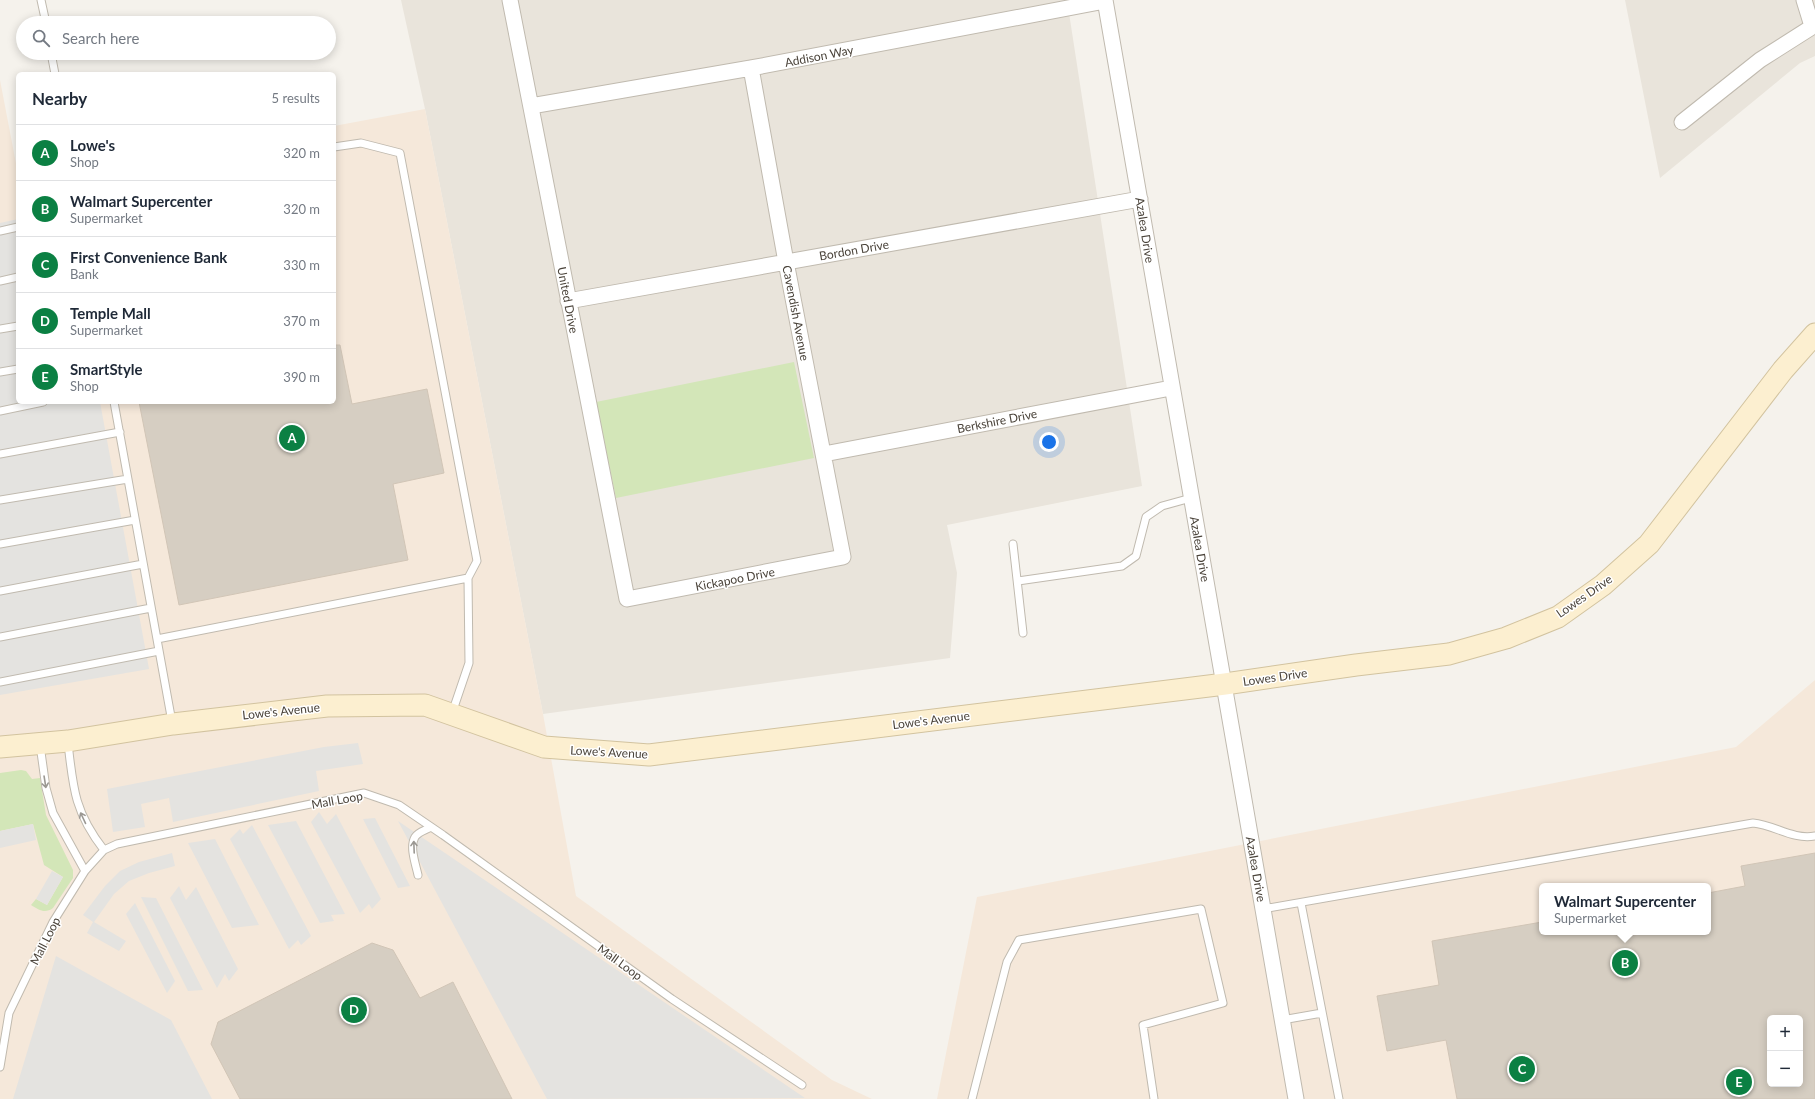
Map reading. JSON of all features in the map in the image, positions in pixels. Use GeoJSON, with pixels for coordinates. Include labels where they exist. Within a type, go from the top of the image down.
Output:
{"type":"FeatureCollection","features":[{"type":"Feature","properties":{"kind":"street","name":"United Drive"},"geometry":{"type":"LineString","coordinates":[[510,0],[532,106],[568,301],[627,599]]}},
{"type":"Feature","properties":{"kind":"street"},"geometry":{"type":"LineString","coordinates":[[1682,122],[1760,60],[1814,25],[1804,0]]}},
{"type":"Feature","properties":{"kind":"street","name":"Addison Way"},"geometry":{"type":"LineString","coordinates":[[532,106],[751,68],[1105,1]]}},
{"type":"Feature","properties":{"kind":"street","name":"Azalea Drive"},"geometry":{"type":"LineString","coordinates":[[1105,1],[1140,199],[1171,388],[1225,684],[1296,1099]]}},
{"type":"Feature","properties":{"kind":"street","name":"Cavendish Avenue"},"geometry":{"type":"LineString","coordinates":[[751,68],[786,262],[843,557]]}},
{"type":"Feature","properties":{"kind":"street","name":"Bordon Drive"},"geometry":{"type":"LineString","coordinates":[[568,301],[1140,199]]}},
{"type":"Feature","properties":{"kind":"street","name":"Lowes Drive"},"geometry":{"type":"LineString","coordinates":[[1225,684],[1356,665],[1449,654],[1506,638],[1558,616],[1603,585],[1650,544],[1784,370],[1815,334]]}},
{"type":"Feature","properties":{"kind":"street","name":"Berkshire Drive"},"geometry":{"type":"LineString","coordinates":[[824,454],[1171,388]]}},
{"type":"Feature","properties":{"kind":"street","name":"Kickapoo Drive"},"geometry":{"type":"LineString","coordinates":[[627,599],[843,557]]}},
{"type":"Feature","properties":{"kind":"street","name":"Lowe's Avenue"},"geometry":{"type":"LineString","coordinates":[[0,747],[68,741],[173,724],[327,706],[425,705],[544,748],[650,755],[1225,684]]}},
{"type":"Feature","properties":{"kind":"lane"},"geometry":{"type":"LineString","coordinates":[[41,0],[44,16]]}},
{"type":"Feature","properties":{"kind":"lane"},"geometry":{"type":"LineString","coordinates":[[52,60],[55,72]]}},
{"type":"Feature","properties":{"kind":"lane"},"geometry":{"type":"LineString","coordinates":[[336,147],[360,143],[400,153],[477,561],[468,578],[469,663],[451,714]]}},
{"type":"Feature","properties":{"kind":"lane"},"geometry":{"type":"LineString","coordinates":[[0,230],[16,227]]}},
{"type":"Feature","properties":{"kind":"lane"},"geometry":{"type":"LineString","coordinates":[[0,281],[16,278]]}},
{"type":"Feature","properties":{"kind":"lane"},"geometry":{"type":"LineString","coordinates":[[0,329],[16,326]]}},
{"type":"Feature","properties":{"kind":"lane"},"geometry":{"type":"LineString","coordinates":[[0,372],[16,369]]}},
{"type":"Feature","properties":{"kind":"lane"},"geometry":{"type":"LineString","coordinates":[[0,411],[33,404]]}},
{"type":"Feature","properties":{"kind":"lane"},"geometry":{"type":"LineString","coordinates":[[114,404],[173,724]]}},
{"type":"Feature","properties":{"kind":"lane"},"geometry":{"type":"LineString","coordinates":[[0,454],[120,432]]}},
{"type":"Feature","properties":{"kind":"lane"},"geometry":{"type":"LineString","coordinates":[[0,500],[128,479]]}},
{"type":"Feature","properties":{"kind":"lane"},"geometry":{"type":"LineString","coordinates":[[1018,581],[1122,566],[1136,556],[1146,517],[1162,506],[1191,498]]}},
{"type":"Feature","properties":{"kind":"lane"},"geometry":{"type":"LineString","coordinates":[[0,544],[135,520]]}},
{"type":"Feature","properties":{"kind":"lane"},"geometry":{"type":"LineString","coordinates":[[1013,544],[1023,633]]}},
{"type":"Feature","properties":{"kind":"lane"},"geometry":{"type":"LineString","coordinates":[[0,591],[144,564]]}},
{"type":"Feature","properties":{"kind":"lane"},"geometry":{"type":"LineString","coordinates":[[157,639],[468,578]]}},
{"type":"Feature","properties":{"kind":"lane"},"geometry":{"type":"LineString","coordinates":[[0,637],[152,608]]}},
{"type":"Feature","properties":{"kind":"lane"},"geometry":{"type":"LineString","coordinates":[[0,682],[159,652]]}},
{"type":"Feature","properties":{"kind":"lane"},"geometry":{"type":"LineString","coordinates":[[68,741],[76,801],[91,833],[104,850]]}},
{"type":"Feature","properties":{"kind":"lane"},"geometry":{"type":"LineString","coordinates":[[39,743],[46,788],[53,814],[85,871]]}},
{"type":"Feature","properties":{"kind":"lane","name":"Mall Loop"},"geometry":{"type":"LineString","coordinates":[[0,1067],[9,1012],[53,922],[85,871],[104,850],[117,844],[364,793],[399,805],[672,1000],[802,1085]]}},
{"type":"Feature","properties":{"kind":"lane"},"geometry":{"type":"LineString","coordinates":[[1263,909],[1753,823],[1764,824],[1784,833],[1800,837],[1815,836]]}},
{"type":"Feature","properties":{"kind":"lane"},"geometry":{"type":"LineString","coordinates":[[418,875],[413,844],[415,837],[419,833],[431,827]]}},
{"type":"Feature","properties":{"kind":"lane"},"geometry":{"type":"LineString","coordinates":[[1301,903],[1339,1099]]}},
{"type":"Feature","properties":{"kind":"lane"},"geometry":{"type":"LineString","coordinates":[[972,1099],[1006,962],[1019,940],[1201,909],[1223,1003],[1143,1025],[1154,1099]]}},
{"type":"Feature","properties":{"kind":"lane"},"geometry":{"type":"LineString","coordinates":[[1282,1020],[1322,1013]]}},
{"type":"Feature","properties":{"kind":"shaded area"},"geometry":{"type":"Polygon","coordinates":[[[401,0],[1067,0],[1142,486],[947,525],[957,573],[950,658],[543,714],[425,109],[401,0]]]}},
{"type":"Feature","properties":{"kind":"shaded area"},"geometry":{"type":"Polygon","coordinates":[[[1625,0],[1815,0],[1815,56],[1800,63],[1660,178],[1625,0]]]}},
{"type":"Feature","properties":{"kind":"shaded area"},"geometry":{"type":"Polygon","coordinates":[[[0,80],[16,164],[16,404],[336,404],[336,126],[425,109],[543,714],[576,896],[832,1080],[872,1099],[0,1099],[0,80]]]}},
{"type":"Feature","properties":{"kind":"shaded area"},"geometry":{"type":"Polygon","coordinates":[[[16,219],[16,404],[100,404],[149,669],[0,695],[0,223],[16,219]]]}},
{"type":"Feature","properties":{"kind":"shaded area"},"geometry":{"type":"Polygon","coordinates":[[[1815,680],[1815,1099],[937,1099],[977,897],[1736,747],[1815,680]]]}},
{"type":"Feature","properties":{"kind":"shaded area"},"geometry":{"type":"Polygon","coordinates":[[[358,743],[363,764],[316,771],[319,791],[173,822],[169,798],[141,804],[145,827],[113,832],[107,789],[324,747],[358,743]]]}},
{"type":"Feature","properties":{"kind":"shaded area"},"geometry":{"type":"Polygon","coordinates":[[[319,812],[327,824],[336,814],[381,899],[372,909],[369,904],[360,913],[311,822],[319,812]]]}},
{"type":"Feature","properties":{"kind":"shaded area"},"geometry":{"type":"Polygon","coordinates":[[[375,818],[410,886],[398,888],[363,819],[375,818]]]}},
{"type":"Feature","properties":{"kind":"shaded area"},"geometry":{"type":"Polygon","coordinates":[[[296,821],[345,914],[331,915],[334,921],[320,923],[268,825],[296,821]]]}},
{"type":"Feature","properties":{"kind":"shaded area"},"geometry":{"type":"Polygon","coordinates":[[[398,821],[805,1098],[547,1099],[398,821]]]}},
{"type":"Feature","properties":{"kind":"shaded area"},"geometry":{"type":"Polygon","coordinates":[[[33,824],[36,840],[0,848],[0,831],[33,824]]]}},
{"type":"Feature","properties":{"kind":"shaded area"},"geometry":{"type":"Polygon","coordinates":[[[252,825],[311,936],[301,945],[298,940],[289,949],[230,839],[240,829],[243,834],[252,825]]]}},
{"type":"Feature","properties":{"kind":"shaded area"},"geometry":{"type":"Polygon","coordinates":[[[215,839],[259,925],[232,928],[188,843],[215,839]]]}},
{"type":"Feature","properties":{"kind":"shaded area"},"geometry":{"type":"Polygon","coordinates":[[[172,853],[175,866],[149,873],[129,881],[114,894],[94,922],[126,941],[119,951],[87,933],[93,922],[83,915],[105,886],[120,871],[139,862],[172,853]]]}},
{"type":"Feature","properties":{"kind":"shaded area"},"geometry":{"type":"Polygon","coordinates":[[[52,871],[63,877],[47,905],[36,899],[52,871]]]}},
{"type":"Feature","properties":{"kind":"shaded area"},"geometry":{"type":"Polygon","coordinates":[[[179,886],[186,900],[196,887],[238,969],[229,981],[225,974],[217,988],[170,898],[179,886]]]}},
{"type":"Feature","properties":{"kind":"shaded area"},"geometry":{"type":"Polygon","coordinates":[[[141,897],[156,898],[203,990],[188,991],[141,897]]]}},
{"type":"Feature","properties":{"kind":"shaded area"},"geometry":{"type":"Polygon","coordinates":[[[135,903],[175,981],[167,993],[126,914],[135,903]]]}},
{"type":"Feature","properties":{"kind":"shaded area"},"geometry":{"type":"Polygon","coordinates":[[[56,956],[171,1020],[212,1099],[13,1099],[56,956]]]}},
{"type":"Feature","properties":{"kind":"green space"},"geometry":{"type":"Polygon","coordinates":[[[794,362],[814,458],[616,498],[596,402],[794,362]]]}},
{"type":"Feature","properties":{"kind":"green space"},"geometry":{"type":"Polygon","coordinates":[[[21,770],[26,771],[32,779],[40,778],[46,815],[73,870],[73,878],[53,908],[47,911],[39,910],[31,905],[36,899],[47,905],[63,877],[44,865],[33,824],[0,831],[0,773],[21,770]]]}},
{"type":"Feature","properties":{"kind":"building"},"geometry":{"type":"Polygon","coordinates":[[[336,345],[340,345],[352,404],[427,389],[444,473],[393,484],[408,560],[179,605],[139,404],[336,404],[336,345]]]}},
{"type":"Feature","properties":{"kind":"building"},"geometry":{"type":"Polygon","coordinates":[[[1815,853],[1815,1099],[1457,1099],[1446,1040],[1387,1051],[1377,996],[1439,985],[1432,941],[1539,923],[1539,935],[1711,935],[1711,892],[1745,886],[1741,866],[1815,853]]]}},
{"type":"Feature","properties":{"kind":"building"},"geometry":{"type":"Polygon","coordinates":[[[372,943],[393,950],[420,998],[453,982],[512,1099],[240,1099],[211,1044],[218,1022],[372,943]]]}},
{"type":"Feature","properties":{"kind":"place","name":"Lowe's"},"geometry":{"type":"Point","coordinates":[292,438]}},
{"type":"Feature","properties":{"kind":"place","name":"Walmart Supercenter"},"geometry":{"type":"Point","coordinates":[1625,963]}},
{"type":"Feature","properties":{"kind":"place","name":"Temple Mall"},"geometry":{"type":"Point","coordinates":[354,1010]}},
{"type":"Feature","properties":{"kind":"place","name":"First Convenience Bank"},"geometry":{"type":"Point","coordinates":[1522,1069]}},
{"type":"Feature","properties":{"kind":"place","name":"SmartStyle"},"geometry":{"type":"Point","coordinates":[1739,1082]}}]}
